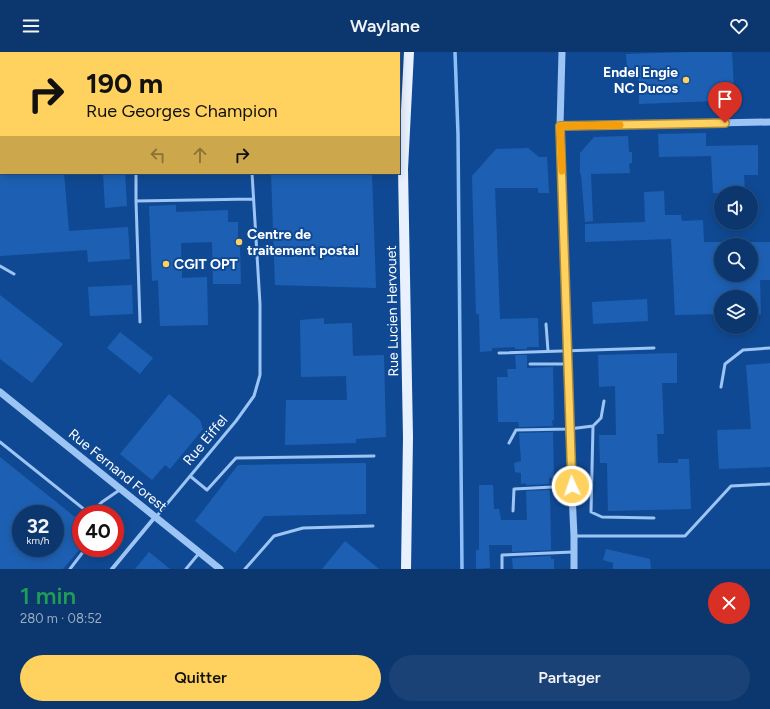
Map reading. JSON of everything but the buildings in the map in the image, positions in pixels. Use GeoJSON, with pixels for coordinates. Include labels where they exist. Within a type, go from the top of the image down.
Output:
{"type":"FeatureCollection","features":[{"type":"Feature","properties":{"kind":"main road","name":"Rue Lucien Hervouet"},"geometry":{"type":"LineString","coordinates":[[406,569],[408,437],[403,169],[409,52]]}},
{"type":"Feature","properties":{"kind":"street"},"geometry":{"type":"LineString","coordinates":[[562,52],[560,126],[574,569]]}},
{"type":"Feature","properties":{"kind":"street"},"geometry":{"type":"LineString","coordinates":[[560,126],[770,122]]}},
{"type":"Feature","properties":{"kind":"street","name":"Rue Fernand Forest"},"geometry":{"type":"LineString","coordinates":[[0,392],[220,569]]}},
{"type":"Feature","properties":{"kind":"street","name":"Rue Eiffel"},"geometry":{"type":"LineString","coordinates":[[112,569],[155,517]]}},
{"type":"Feature","properties":{"kind":"lane"},"geometry":{"type":"LineString","coordinates":[[136,174],[140,322]]}},
{"type":"Feature","properties":{"kind":"lane","name":"Rue Eiffel"},"geometry":{"type":"LineString","coordinates":[[155,517],[236,421],[254,396],[260,375],[260,304],[252,174]]}},
{"type":"Feature","properties":{"kind":"lane"},"geometry":{"type":"LineString","coordinates":[[136,201],[253,199]]}},
{"type":"Feature","properties":{"kind":"lane"},"geometry":{"type":"LineString","coordinates":[[0,266],[14,274]]}},
{"type":"Feature","properties":{"kind":"lane"},"geometry":{"type":"LineString","coordinates":[[546,324],[548,351]]}},
{"type":"Feature","properties":{"kind":"lane"},"geometry":{"type":"LineString","coordinates":[[499,353],[654,348]]}},
{"type":"Feature","properties":{"kind":"lane"},"geometry":{"type":"LineString","coordinates":[[721,388],[725,364],[744,350],[770,348]]}},
{"type":"Feature","properties":{"kind":"lane"},"geometry":{"type":"LineString","coordinates":[[530,364],[568,364]]}},
{"type":"Feature","properties":{"kind":"lane"},"geometry":{"type":"LineString","coordinates":[[510,443],[516,430],[569,429],[592,426],[600,418],[604,401]]}},
{"type":"Feature","properties":{"kind":"lane"},"geometry":{"type":"LineString","coordinates":[[592,426],[591,512],[602,517],[654,518]]}},
{"type":"Feature","properties":{"kind":"lane"},"geometry":{"type":"LineString","coordinates":[[0,442],[79,505]]}},
{"type":"Feature","properties":{"kind":"lane"},"geometry":{"type":"LineString","coordinates":[[190,476],[207,490],[236,458],[374,456]]}},
{"type":"Feature","properties":{"kind":"lane"},"geometry":{"type":"LineString","coordinates":[[574,536],[685,536],[731,486],[770,484]]}},
{"type":"Feature","properties":{"kind":"lane"},"geometry":{"type":"LineString","coordinates":[[513,511],[514,489],[572,486]]}},
{"type":"Feature","properties":{"kind":"lane"},"geometry":{"type":"LineString","coordinates":[[99,505],[121,488]]}},
{"type":"Feature","properties":{"kind":"lane"},"geometry":{"type":"LineString","coordinates":[[245,569],[274,536],[303,528],[373,526]]}},
{"type":"Feature","properties":{"kind":"lane"},"geometry":{"type":"LineString","coordinates":[[186,569],[200,552]]}},
{"type":"Feature","properties":{"kind":"lane"},"geometry":{"type":"LineString","coordinates":[[502,569],[502,554],[573,552]]}},
{"type":"Feature","properties":{"kind":"lane"},"geometry":{"type":"LineString","coordinates":[[70,569],[79,557]]}},
{"type":"Feature","properties":{"kind":"waterway"},"geometry":{"type":"LineString","coordinates":[[455,52],[458,134],[462,569]]}},
{"type":"Feature","properties":{"kind":"slow traffic"},"geometry":{"type":"LineString","coordinates":[[562,171],[560,126],[620,125]]}},
{"type":"Feature","properties":{"kind":"place","name":"Endel Engie NC Ducos"},"geometry":{"type":"Point","coordinates":[686,80]}},
{"type":"Feature","properties":{"kind":"place","name":"Centre de traitement postal"},"geometry":{"type":"Point","coordinates":[239,242]}},
{"type":"Feature","properties":{"kind":"place","name":"CGIT OPT"},"geometry":{"type":"Point","coordinates":[166,264]}},
{"type":"Feature","properties":{"kind":"route"},"geometry":{"type":"LineString","coordinates":[[572,486],[560,126],[725,123]]}}]}
